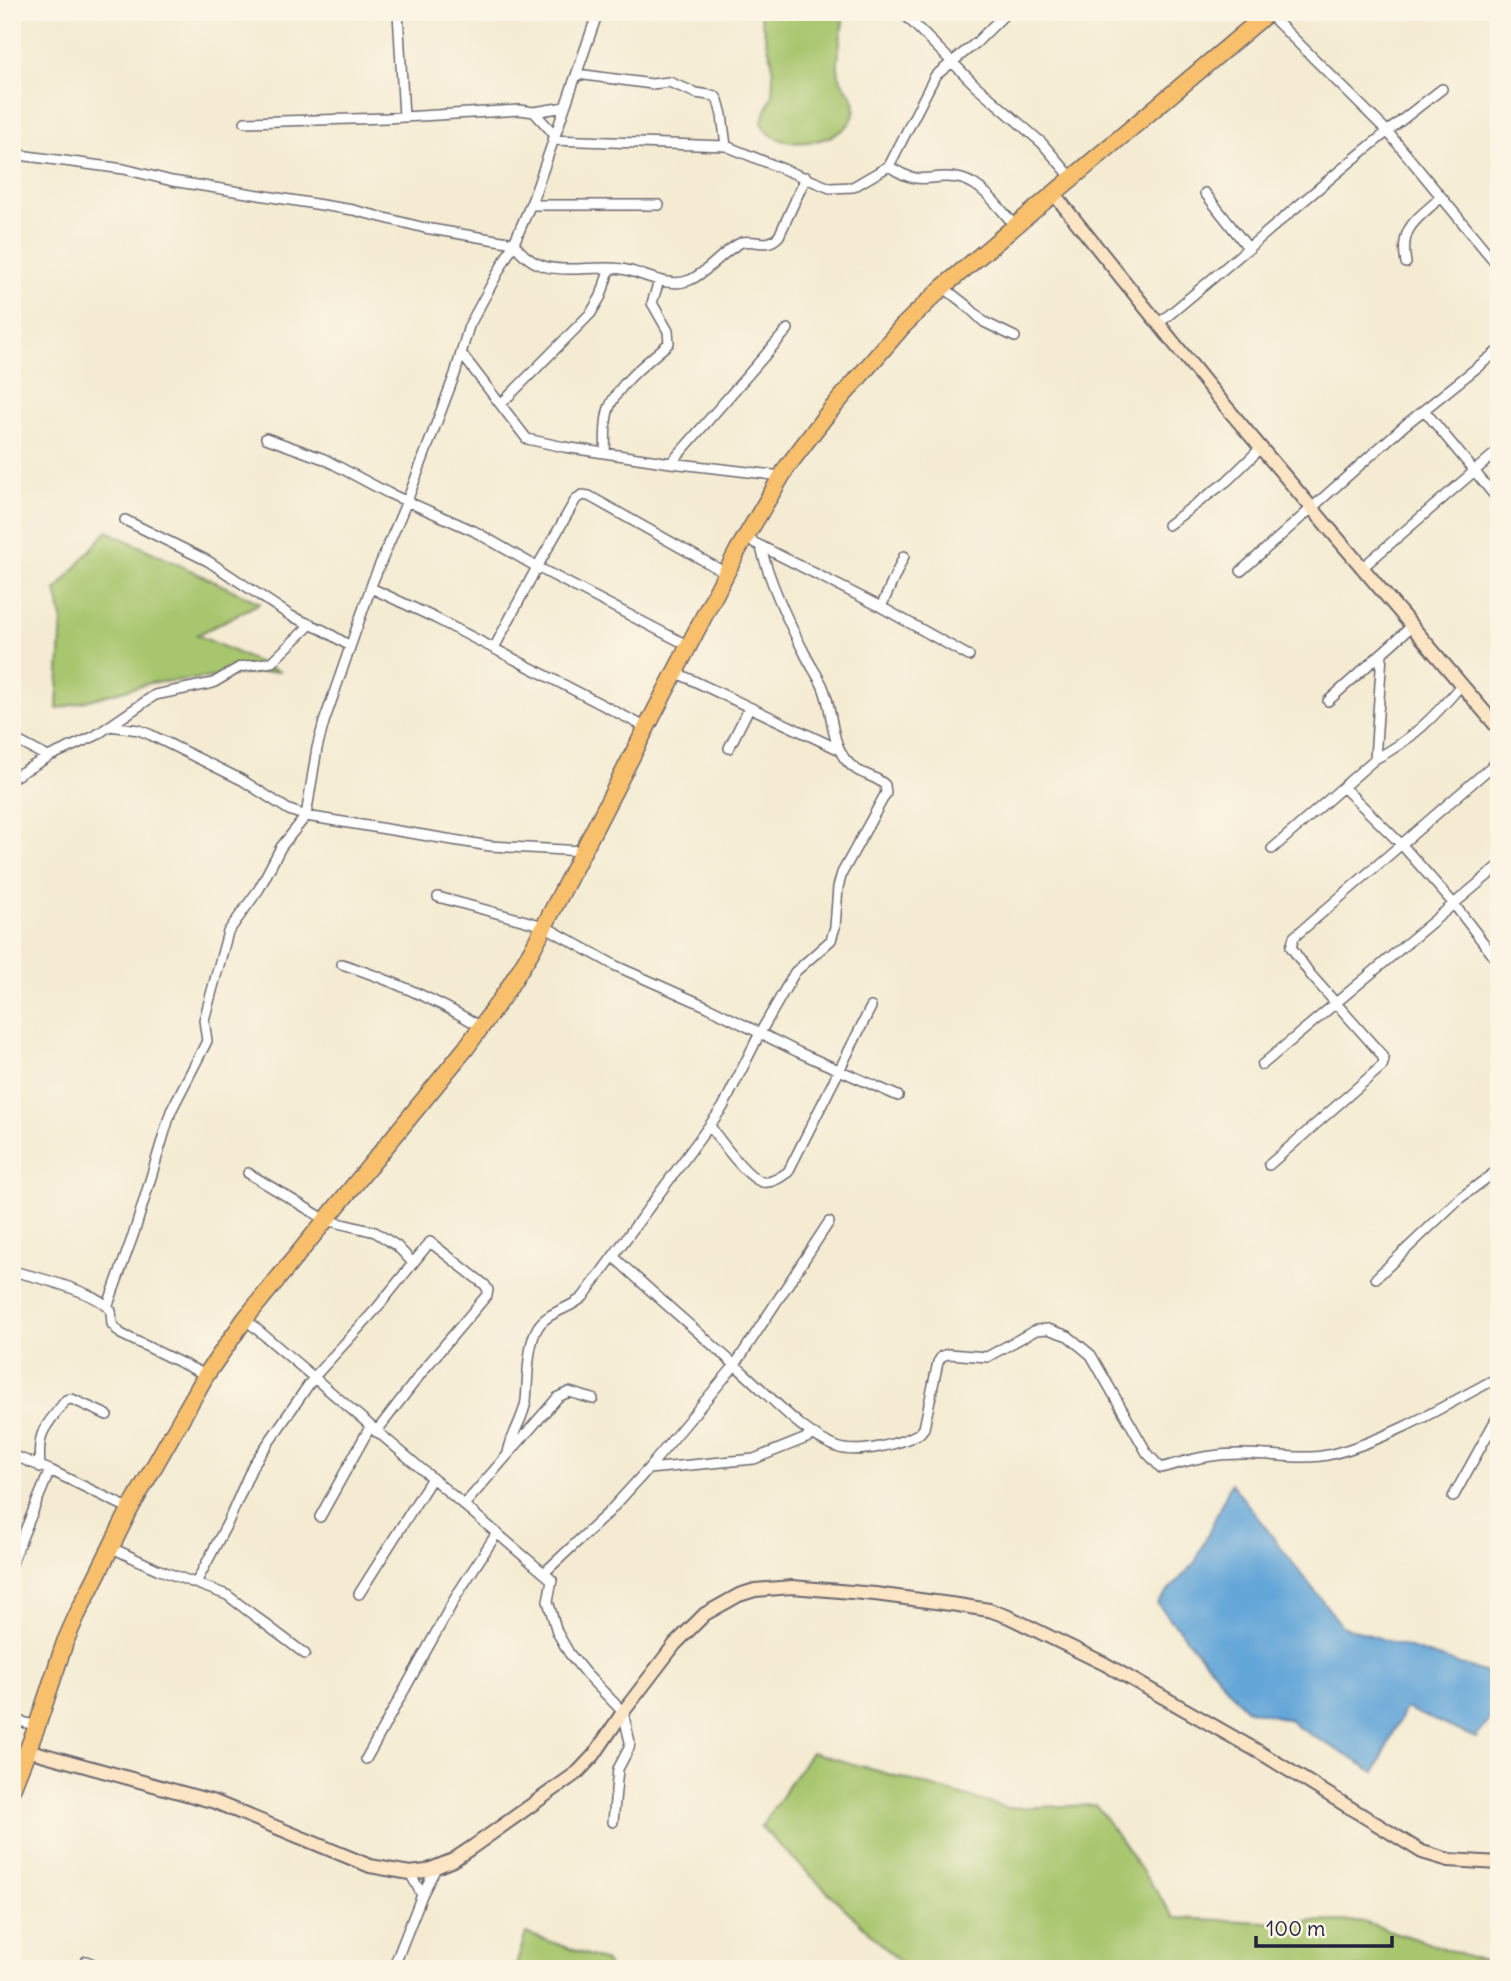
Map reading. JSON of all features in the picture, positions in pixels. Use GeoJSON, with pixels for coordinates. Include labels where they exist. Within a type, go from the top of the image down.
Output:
{"type":"FeatureCollection","features":[{"type":"Feature","properties":{"kind":"highway"},"geometry":{"type":"LineString","coordinates":[[12,1789],[37,1726],[65,1642],[130,1509],[206,1375],[244,1319],[425,1101],[506,992],[544,926],[726,573],[782,476],[848,388],[913,315],[1268,13]]}},
{"type":"Feature","properties":{"kind":"street"},"geometry":{"type":"LineString","coordinates":[[398,12],[404,117]]}},
{"type":"Feature","properties":{"kind":"street"},"geometry":{"type":"LineString","coordinates":[[108,1305],[135,1230],[171,1111],[206,1041],[204,1020],[228,932],[259,889],[281,848],[306,816],[321,733],[350,646],[407,501],[469,326],[514,243],[530,205],[598,12]]}},
{"type":"Feature","properties":{"kind":"street"},"geometry":{"type":"LineString","coordinates":[[902,12],[975,85],[1042,143],[1073,179]]}},
{"type":"Feature","properties":{"kind":"street"},"geometry":{"type":"LineString","coordinates":[[912,22],[921,12]]}},
{"type":"Feature","properties":{"kind":"street"},"geometry":{"type":"LineString","coordinates":[[534,112],[553,137],[726,146],[830,188],[853,187],[889,166],[935,76],[977,42],[1007,12]]}},
{"type":"Feature","properties":{"kind":"street"},"geometry":{"type":"LineString","coordinates":[[1489,12],[1499,24]]}},
{"type":"Feature","properties":{"kind":"street"},"geometry":{"type":"LineString","coordinates":[[1268,13],[1387,131],[1499,267]]}},
{"type":"Feature","properties":{"kind":"street"},"geometry":{"type":"LineString","coordinates":[[577,74],[653,84],[669,82],[696,93],[715,96],[720,107],[726,146]]}},
{"type":"Feature","properties":{"kind":"street"},"geometry":{"type":"LineString","coordinates":[[1158,324],[1387,131],[1442,89]]}},
{"type":"Feature","properties":{"kind":"street"},"geometry":{"type":"LineString","coordinates":[[245,122],[534,112],[565,107]]}},
{"type":"Feature","properties":{"kind":"street"},"geometry":{"type":"LineString","coordinates":[[12,154],[124,169],[172,181],[354,210],[425,228],[514,243],[521,253],[545,267],[573,270],[621,269],[659,281],[689,281],[741,242],[773,242],[779,236],[806,177]]}},
{"type":"Feature","properties":{"kind":"street"},"geometry":{"type":"LineString","coordinates":[[889,166],[915,179],[964,180],[987,195],[1015,226]]}},
{"type":"Feature","properties":{"kind":"street"},"geometry":{"type":"LineString","coordinates":[[1205,192],[1249,250]]}},
{"type":"Feature","properties":{"kind":"street"},"geometry":{"type":"LineString","coordinates":[[1054,194],[1261,448],[1499,729]]}},
{"type":"Feature","properties":{"kind":"street"},"geometry":{"type":"LineString","coordinates":[[1406,263],[1405,236],[1410,225],[1441,197]]}},
{"type":"Feature","properties":{"kind":"street"},"geometry":{"type":"LineString","coordinates":[[530,205],[659,205]]}},
{"type":"Feature","properties":{"kind":"street"},"geometry":{"type":"LineString","coordinates":[[502,403],[591,313],[601,296],[610,270]]}},
{"type":"Feature","properties":{"kind":"street"},"geometry":{"type":"LineString","coordinates":[[605,452],[609,409],[615,398],[633,376],[669,343],[668,331],[652,303],[659,281]]}},
{"type":"Feature","properties":{"kind":"street"},"geometry":{"type":"LineString","coordinates":[[943,287],[984,322],[1015,337]]}},
{"type":"Feature","properties":{"kind":"street"},"geometry":{"type":"LineString","coordinates":[[671,463],[788,329]]}},
{"type":"Feature","properties":{"kind":"street"},"geometry":{"type":"LineString","coordinates":[[1241,571],[1311,506],[1499,350]]}},
{"type":"Feature","properties":{"kind":"street"},"geometry":{"type":"LineString","coordinates":[[461,353],[527,439],[671,463],[782,476]]}},
{"type":"Feature","properties":{"kind":"street"},"geometry":{"type":"LineString","coordinates":[[1424,410],[1499,501]]}},
{"type":"Feature","properties":{"kind":"street"},"geometry":{"type":"LineString","coordinates":[[266,438],[324,459],[357,478],[474,531],[689,646]]}},
{"type":"Feature","properties":{"kind":"street"},"geometry":{"type":"LineString","coordinates":[[1168,525],[1227,481],[1261,448]]}},
{"type":"Feature","properties":{"kind":"street"},"geometry":{"type":"LineString","coordinates":[[1363,567],[1499,450]]}},
{"type":"Feature","properties":{"kind":"street"},"geometry":{"type":"LineString","coordinates":[[494,648],[576,499],[582,495],[589,496],[726,573]]}},
{"type":"Feature","properties":{"kind":"street"},"geometry":{"type":"LineString","coordinates":[[125,520],[208,561],[291,616],[350,646]]}},
{"type":"Feature","properties":{"kind":"street"},"geometry":{"type":"LineString","coordinates":[[745,538],[970,656]]}},
{"type":"Feature","properties":{"kind":"street"},"geometry":{"type":"LineString","coordinates":[[761,548],[792,628],[823,688],[838,749]]}},
{"type":"Feature","properties":{"kind":"street"},"geometry":{"type":"LineString","coordinates":[[881,607],[904,556]]}},
{"type":"Feature","properties":{"kind":"street"},"geometry":{"type":"LineString","coordinates":[[371,589],[435,618],[647,728]]}},
{"type":"Feature","properties":{"kind":"street"},"geometry":{"type":"LineString","coordinates":[[12,778],[110,726],[155,695],[213,683],[240,667],[272,662],[311,624]]}},
{"type":"Feature","properties":{"kind":"street"},"geometry":{"type":"LineString","coordinates":[[1328,701],[1412,626]]}},
{"type":"Feature","properties":{"kind":"street"},"geometry":{"type":"LineString","coordinates":[[1375,759],[1382,654]]}},
{"type":"Feature","properties":{"kind":"street"},"geometry":{"type":"LineString","coordinates":[[509,1452],[526,1401],[528,1366],[538,1326],[552,1315],[575,1305],[710,1126],[736,1084],[795,972],[831,940],[842,873],[886,793],[885,785],[880,780],[866,776],[854,768],[838,749],[675,672]]}},
{"type":"Feature","properties":{"kind":"street"},"geometry":{"type":"LineString","coordinates":[[1272,849],[1375,759],[1415,734],[1462,684]]}},
{"type":"Feature","properties":{"kind":"street"},"geometry":{"type":"LineString","coordinates":[[729,748],[749,708]]}},
{"type":"Feature","properties":{"kind":"street"},"geometry":{"type":"LineString","coordinates":[[110,726],[151,735],[242,780],[289,810],[306,816],[490,846],[583,850]]}},
{"type":"Feature","properties":{"kind":"street"},"geometry":{"type":"LineString","coordinates":[[12,738],[48,757]]}},
{"type":"Feature","properties":{"kind":"street"},"geometry":{"type":"LineString","coordinates":[[1269,1165],[1382,1066],[1384,1060],[1310,974],[1292,947],[1294,937],[1499,760]]}},
{"type":"Feature","properties":{"kind":"street"},"geometry":{"type":"LineString","coordinates":[[1343,788],[1402,845],[1453,903],[1499,963]]}},
{"type":"Feature","properties":{"kind":"street"},"geometry":{"type":"LineString","coordinates":[[1262,1065],[1499,866]]}},
{"type":"Feature","properties":{"kind":"street"},"geometry":{"type":"LineString","coordinates":[[438,897],[544,926],[616,966],[898,1096]]}},
{"type":"Feature","properties":{"kind":"street"},"geometry":{"type":"LineString","coordinates":[[342,964],[419,994],[481,1027]]}},
{"type":"Feature","properties":{"kind":"street"},"geometry":{"type":"LineString","coordinates":[[710,1126],[739,1163],[762,1182],[770,1182],[788,1172],[871,1007]]}},
{"type":"Feature","properties":{"kind":"street"},"geometry":{"type":"LineString","coordinates":[[1376,1278],[1459,1199],[1499,1169]]}},
{"type":"Feature","properties":{"kind":"street"},"geometry":{"type":"LineString","coordinates":[[248,1173],[326,1220],[375,1233],[397,1246],[412,1262]]}},
{"type":"Feature","properties":{"kind":"street"},"geometry":{"type":"LineString","coordinates":[[545,1573],[608,1513],[735,1365],[829,1222]]}},
{"type":"Feature","properties":{"kind":"street"},"geometry":{"type":"LineString","coordinates":[[196,1583],[228,1522],[253,1465],[314,1377],[430,1242],[485,1286],[488,1296],[373,1429],[320,1517]]}},
{"type":"Feature","properties":{"kind":"street"},"geometry":{"type":"LineString","coordinates":[[613,1256],[696,1333],[814,1435],[835,1447],[848,1450],[877,1447],[915,1436],[924,1428],[938,1362],[942,1356],[987,1356],[1036,1330],[1048,1329],[1068,1336],[1091,1355],[1147,1453],[1161,1468],[1208,1455],[1247,1454],[1300,1458],[1332,1454],[1404,1426],[1499,1377]]}},
{"type":"Feature","properties":{"kind":"street"},"geometry":{"type":"LineString","coordinates":[[12,1271],[48,1280],[108,1305],[112,1324],[121,1334],[206,1375]]}},
{"type":"Feature","properties":{"kind":"street"},"geometry":{"type":"LineString","coordinates":[[244,1319],[545,1573],[552,1583],[548,1601],[557,1632],[586,1674],[623,1712],[630,1742],[618,1769],[613,1822]]}},
{"type":"Feature","properties":{"kind":"street"},"geometry":{"type":"LineString","coordinates":[[464,1504],[558,1397],[569,1392],[593,1399]]}},
{"type":"Feature","properties":{"kind":"street"},"geometry":{"type":"LineString","coordinates":[[12,1562],[15,1546],[45,1469],[40,1436],[44,1426],[66,1400],[72,1399],[107,1415]]}},
{"type":"Feature","properties":{"kind":"street"},"geometry":{"type":"LineString","coordinates":[[1453,1497],[1499,1414]]}},
{"type":"Feature","properties":{"kind":"street"},"geometry":{"type":"LineString","coordinates":[[648,1469],[754,1460],[814,1435]]}},
{"type":"Feature","properties":{"kind":"street"},"geometry":{"type":"LineString","coordinates":[[12,1455],[130,1509]]}},
{"type":"Feature","properties":{"kind":"street"},"geometry":{"type":"LineString","coordinates":[[359,1594],[432,1478]]}},
{"type":"Feature","properties":{"kind":"street"},"geometry":{"type":"LineString","coordinates":[[366,1759],[458,1593],[497,1533]]}},
{"type":"Feature","properties":{"kind":"street"},"geometry":{"type":"LineString","coordinates":[[110,1547],[227,1595],[305,1654]]}},
{"type":"Feature","properties":{"kind":"street"},"geometry":{"type":"LineString","coordinates":[[27,1750],[215,1802],[370,1866],[410,1873],[436,1868],[471,1848],[572,1778],[594,1755],[674,1644],[716,1607],[747,1592],[792,1587],[975,1607],[1009,1617],[1105,1664],[1261,1753],[1422,1852],[1449,1860],[1499,1863]]}},
{"type":"Feature","properties":{"kind":"street"},"geometry":{"type":"LineString","coordinates":[[12,1719],[37,1726]]}},
{"type":"Feature","properties":{"kind":"street"},"geometry":{"type":"LineString","coordinates":[[393,1969],[422,1895],[436,1868]]}},
{"type":"Feature","properties":{"kind":"street"},"geometry":{"type":"LineString","coordinates":[[410,1873],[422,1895]]}},
{"type":"Feature","properties":{"kind":"street"},"geometry":{"type":"LineString","coordinates":[[86,1961],[105,1969]]}},
{"type":"Feature","properties":{"kind":"green space"},"geometry":{"type":"Polygon","coordinates":[[[759,12],[840,12],[843,19],[838,56],[839,73],[854,101],[854,112],[850,122],[834,135],[812,142],[791,142],[777,138],[763,127],[761,123],[772,96],[773,78],[772,61],[759,12]]]}},
{"type":"Feature","properties":{"kind":"green space"},"geometry":{"type":"Polygon","coordinates":[[[107,531],[260,603],[197,635],[278,671],[150,683],[57,709],[62,618],[56,590],[107,531]]]}},
{"type":"Feature","properties":{"kind":"green space"},"geometry":{"type":"Polygon","coordinates":[[[811,1752],[1007,1808],[1096,1805],[1175,1918],[1266,1922],[1360,1921],[1499,1966],[1499,1969],[907,1969],[761,1827],[811,1752]]]}},
{"type":"Feature","properties":{"kind":"green space"},"geometry":{"type":"Polygon","coordinates":[[[526,1933],[605,1961],[610,1969],[515,1969],[526,1933]]]}},
{"type":"Feature","properties":{"kind":"water"},"geometry":{"type":"Polygon","coordinates":[[[1231,1483],[1342,1626],[1499,1677],[1499,1708],[1476,1738],[1405,1708],[1375,1772],[1296,1726],[1291,1720],[1245,1709],[1157,1603],[1195,1563],[1231,1483]]]}}]}
